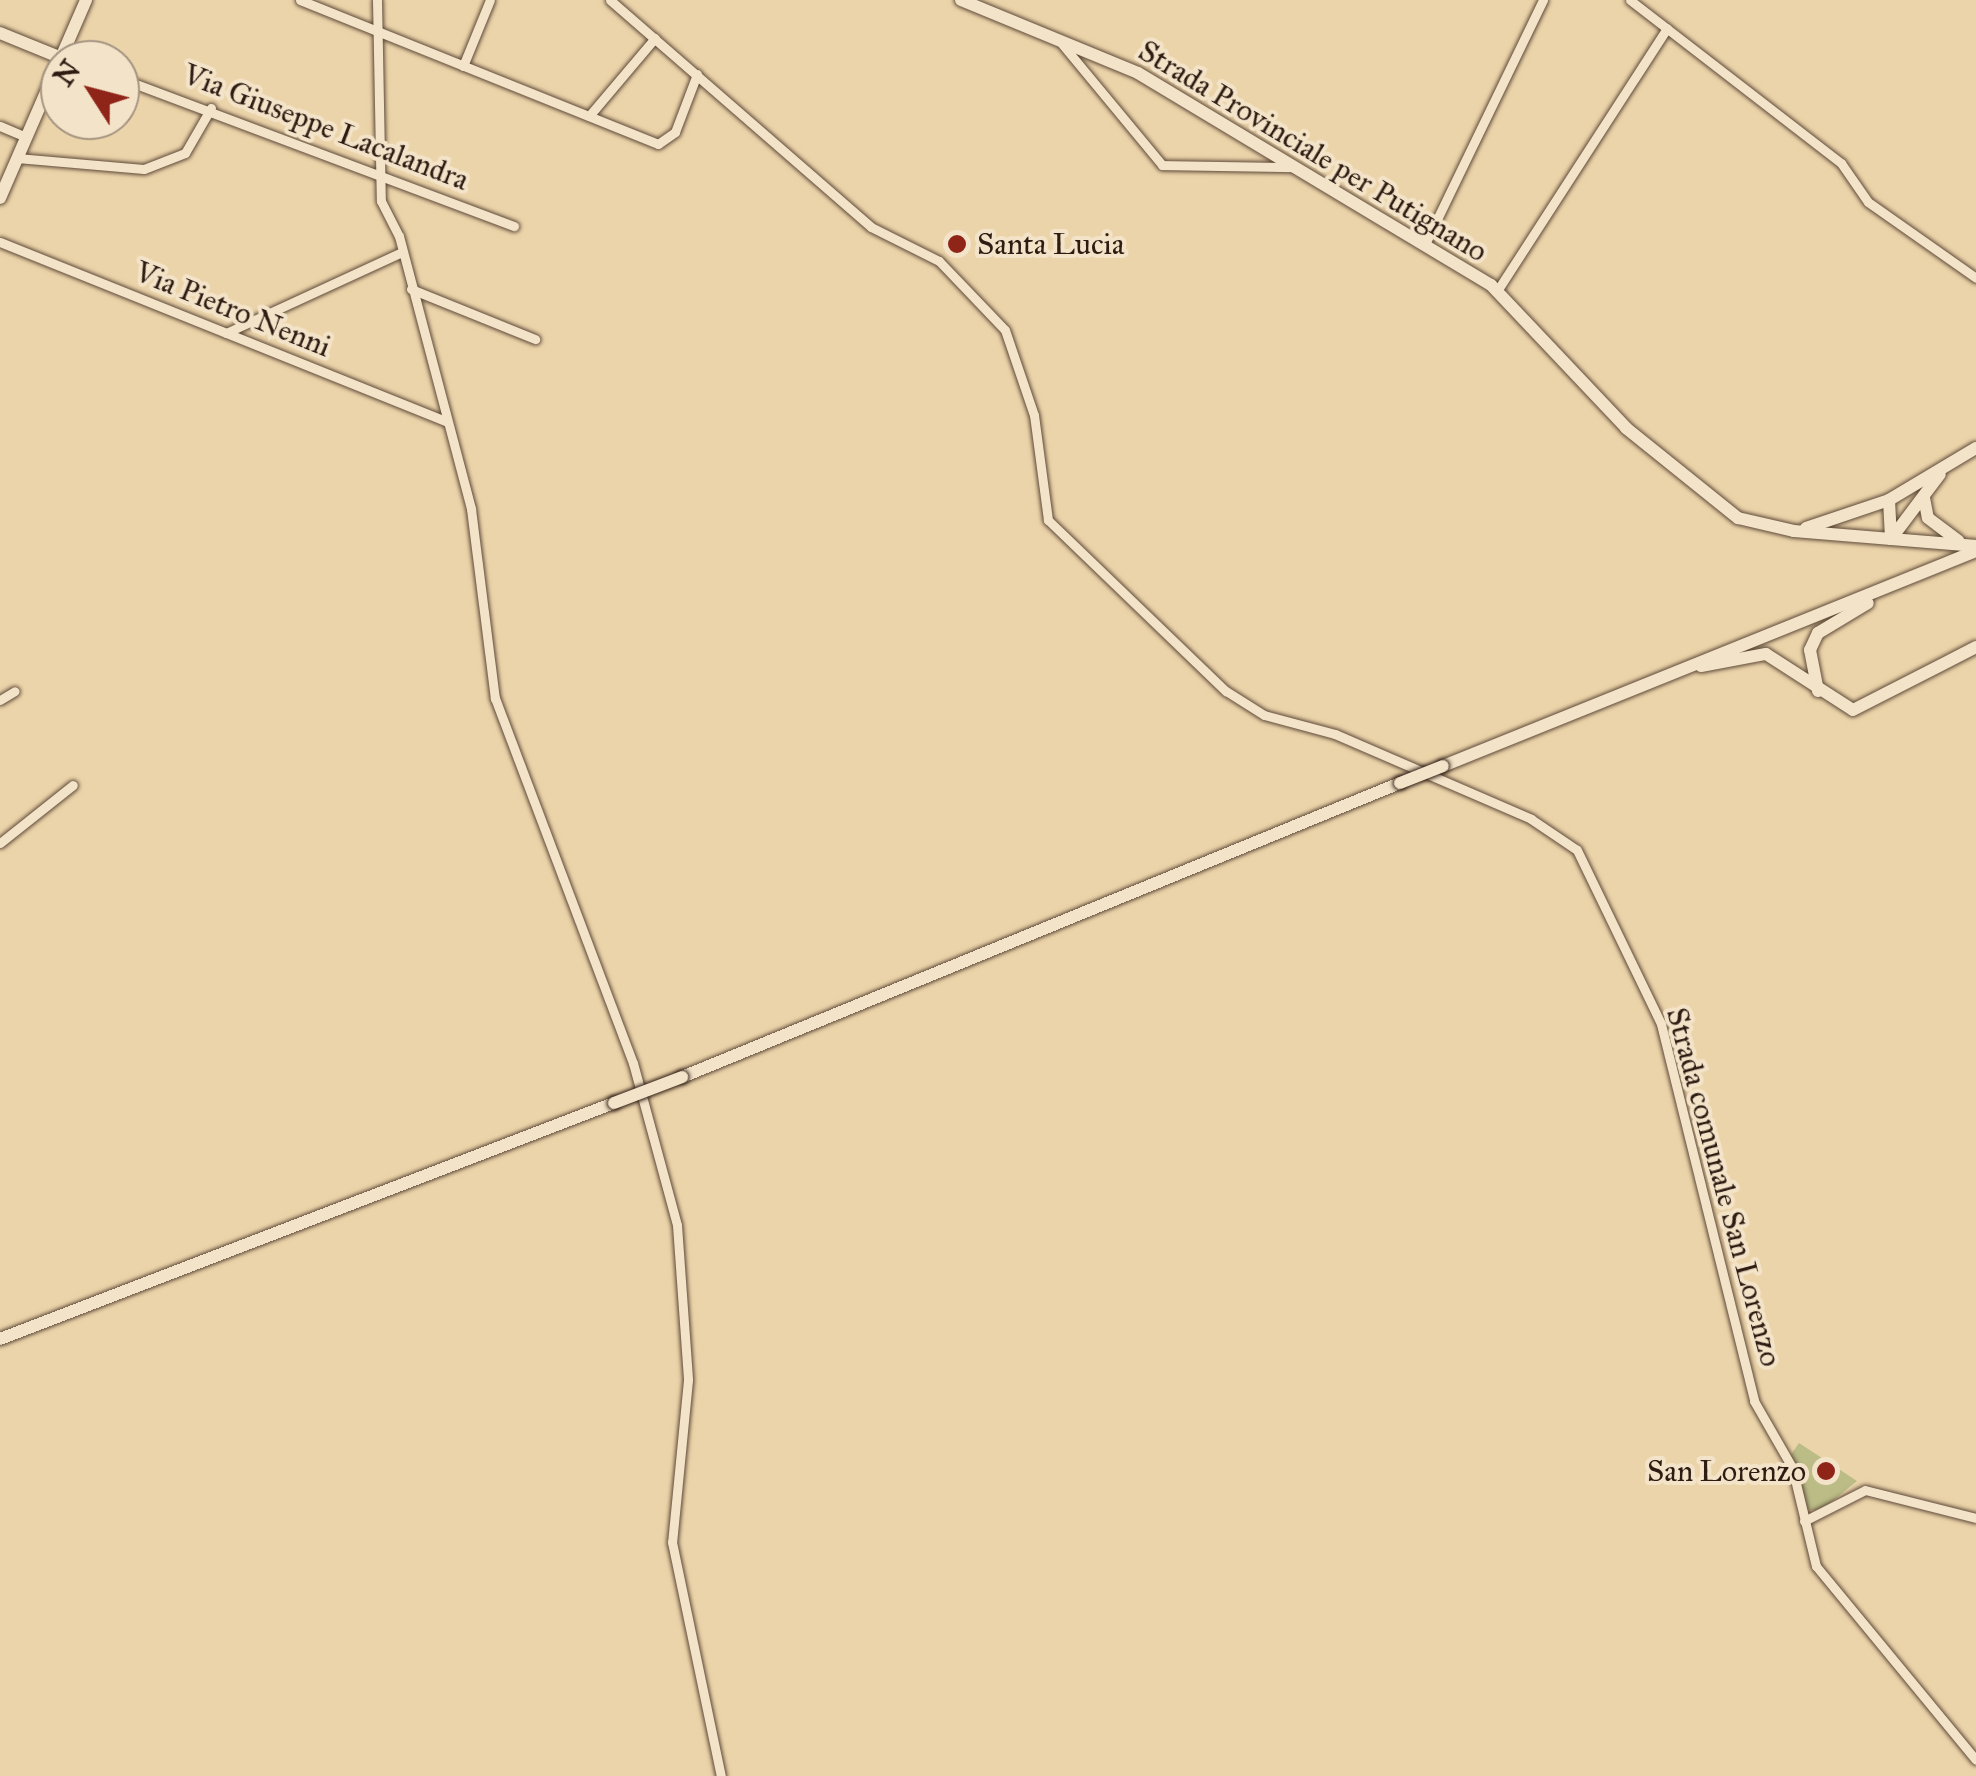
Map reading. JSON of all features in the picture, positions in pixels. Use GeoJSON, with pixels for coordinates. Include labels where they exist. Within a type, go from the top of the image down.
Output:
{"type":"FeatureCollection","features":[{"type":"Feature","properties":{"kind":"main road","name":"Strada Provinciale per Putignano"},"geometry":{"type":"LineString","coordinates":[[960,0],[1138,74],[1426,242],[1496,291],[1712,502],[1794,531],[1972,547]]}},
{"type":"Feature","properties":{"kind":"main road"},"geometry":{"type":"LineString","coordinates":[[72,40],[88,1]]}},
{"type":"Feature","properties":{"kind":"main road"},"geometry":{"type":"LineString","coordinates":[[0,33],[40,49]]}},
{"type":"Feature","properties":{"kind":"main road"},"geometry":{"type":"LineString","coordinates":[[0,198],[40,108]]}},
{"type":"Feature","properties":{"kind":"main road"},"geometry":{"type":"LineString","coordinates":[[1794,531],[1889,500],[1976,448]]}},
{"type":"Feature","properties":{"kind":"main road"},"geometry":{"type":"LineString","coordinates":[[1891,539],[1946,467]]}},
{"type":"Feature","properties":{"kind":"main road"},"geometry":{"type":"LineString","coordinates":[[0,1339],[682,1077],[1888,588],[1972,547],[1928,518],[1924,498]]}},
{"type":"Feature","properties":{"kind":"main road"},"geometry":{"type":"LineString","coordinates":[[1889,500],[1891,539]]}},
{"type":"Feature","properties":{"kind":"main road"},"geometry":{"type":"LineString","coordinates":[[1819,694],[1810,650],[1818,632],[1888,588]]}},
{"type":"Feature","properties":{"kind":"main road"},"geometry":{"type":"LineString","coordinates":[[1693,666],[1766,654],[1819,694],[1866,708],[1976,647]]}},
{"type":"Feature","properties":{"kind":"street"},"geometry":{"type":"LineString","coordinates":[[300,0],[658,144],[675,132],[697,74]]}},
{"type":"Feature","properties":{"kind":"street"},"geometry":{"type":"LineString","coordinates":[[377,0],[378,172],[471,510],[495,698],[654,1127],[677,1225],[688,1380],[672,1542],[721,1776]]}},
{"type":"Feature","properties":{"kind":"street"},"geometry":{"type":"LineString","coordinates":[[463,66],[490,0]]}},
{"type":"Feature","properties":{"kind":"street","name":"Strada comunale San Lorenzo"},"geometry":{"type":"LineString","coordinates":[[610,0],[871,226],[939,260],[1006,330],[1034,415],[1048,520],[1148,622],[1244,705],[1531,819],[1577,850],[1661,1024],[1754,1401],[1792,1467],[1823,1580],[1976,1760]]}},
{"type":"Feature","properties":{"kind":"street"},"geometry":{"type":"LineString","coordinates":[[1426,242],[1542,0]]}},
{"type":"Feature","properties":{"kind":"street"},"geometry":{"type":"LineString","coordinates":[[1630,0],[1840,163],[1868,202],[1976,278]]}},
{"type":"Feature","properties":{"kind":"street"},"geometry":{"type":"LineString","coordinates":[[1496,291],[1667,28]]}},
{"type":"Feature","properties":{"kind":"street"},"geometry":{"type":"LineString","coordinates":[[589,116],[655,38]]}},
{"type":"Feature","properties":{"kind":"street"},"geometry":{"type":"LineString","coordinates":[[1057,38],[1162,165],[1293,167]]}},
{"type":"Feature","properties":{"kind":"street","name":"Via Giuseppe Lacalandra"},"geometry":{"type":"LineString","coordinates":[[140,85],[514,226]]}},
{"type":"Feature","properties":{"kind":"street"},"geometry":{"type":"LineString","coordinates":[[17,158],[144,169],[185,152],[210,108]]}},
{"type":"Feature","properties":{"kind":"street"},"geometry":{"type":"LineString","coordinates":[[0,126],[26,137]]}},
{"type":"Feature","properties":{"kind":"street","name":"Via Pietro Nenni"},"geometry":{"type":"LineString","coordinates":[[0,242],[447,422]]}},
{"type":"Feature","properties":{"kind":"street"},"geometry":{"type":"LineString","coordinates":[[226,333],[402,252]]}},
{"type":"Feature","properties":{"kind":"street"},"geometry":{"type":"LineString","coordinates":[[410,289],[535,339]]}},
{"type":"Feature","properties":{"kind":"street"},"geometry":{"type":"LineString","coordinates":[[0,700],[15,691]]}},
{"type":"Feature","properties":{"kind":"street"},"geometry":{"type":"LineString","coordinates":[[0,843],[73,784]]}},
{"type":"Feature","properties":{"kind":"street"},"geometry":{"type":"LineString","coordinates":[[1804,1522],[1865,1490],[1976,1518]]}},
{"type":"Feature","properties":{"kind":"green space"},"geometry":{"type":"Polygon","coordinates":[[[1799,1443],[1857,1481],[1820,1511],[1805,1509],[1790,1456],[1799,1443]]]}},
{"type":"Feature","properties":{"kind":"place","name":"Santa Lucia"},"geometry":{"type":"Point","coordinates":[957,244]}},
{"type":"Feature","properties":{"kind":"place","name":"San Lorenzo"},"geometry":{"type":"Point","coordinates":[1826,1471]}}]}
